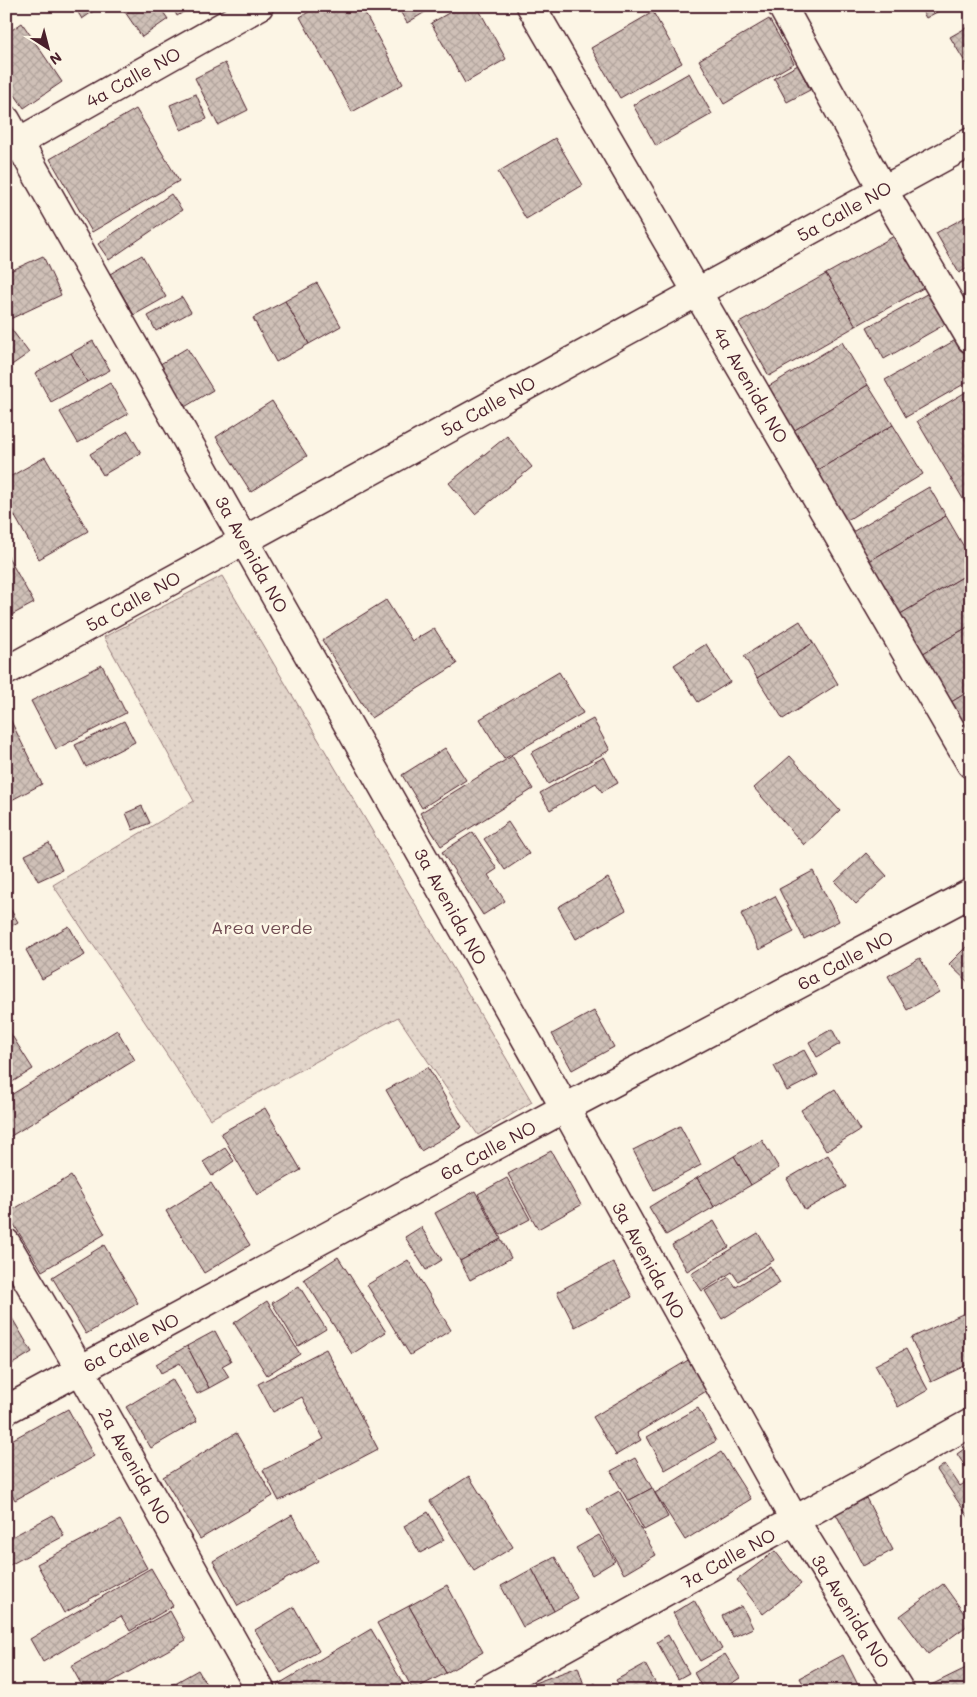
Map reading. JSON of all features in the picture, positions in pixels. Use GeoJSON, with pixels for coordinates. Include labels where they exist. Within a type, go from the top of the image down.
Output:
{"type":"FeatureCollection","features":[{"type":"Feature","properties":{"kind":"street","name":"4a Calle NO"},"geometry":{"type":"LineString","coordinates":[[11,137],[259,6]]}},
{"type":"Feature","properties":{"kind":"street","name":"4a Avenida NO"},"geometry":{"type":"LineString","coordinates":[[531,6],[971,764]]}},
{"type":"Feature","properties":{"kind":"street"},"geometry":{"type":"LineString","coordinates":[[782,6],[884,190],[971,339]]}},
{"type":"Feature","properties":{"kind":"street","name":"3a Avenida NO"},"geometry":{"type":"LineString","coordinates":[[11,137],[244,540],[565,1108],[795,1521],[900,1691]]}},
{"type":"Feature","properties":{"kind":"street","name":"5a Calle NO"},"geometry":{"type":"LineString","coordinates":[[6,671],[971,142]]}},
{"type":"Feature","properties":{"kind":"street","name":"6a Calle NO"},"geometry":{"type":"LineString","coordinates":[[6,1410],[565,1108],[971,893]]}},
{"type":"Feature","properties":{"kind":"street","name":"2a Avenida NO"},"geometry":{"type":"LineString","coordinates":[[6,1243],[80,1369],[261,1691]]}},
{"type":"Feature","properties":{"kind":"street","name":"7a Calle NO"},"geometry":{"type":"LineString","coordinates":[[485,1691],[971,1423]]}},
{"type":"Feature","properties":{"kind":"green space","name":"Area verde"},"geometry":{"type":"Polygon","coordinates":[[[222,576],[532,1102],[478,1135],[398,1017],[210,1119],[53,885],[194,801],[104,637],[222,576]]]}},
{"type":"Feature","properties":{"kind":"building"},"geometry":{"type":"Polygon","coordinates":[[[74,6],[101,6],[82,19],[74,6]]]}},
{"type":"Feature","properties":{"kind":"building"},"geometry":{"type":"Polygon","coordinates":[[[121,6],[159,6],[168,19],[142,37],[121,6]]]}},
{"type":"Feature","properties":{"kind":"building"},"geometry":{"type":"Polygon","coordinates":[[[172,6],[193,6],[177,16],[172,6]]]}},
{"type":"Feature","properties":{"kind":"building"},"geometry":{"type":"Polygon","coordinates":[[[319,6],[361,6],[403,84],[352,112],[300,17],[319,6]]]}},
{"type":"Feature","properties":{"kind":"building"},"geometry":{"type":"Polygon","coordinates":[[[397,6],[435,6],[407,23],[397,6]]]}},
{"type":"Feature","properties":{"kind":"building"},"geometry":{"type":"Polygon","coordinates":[[[461,6],[477,6],[506,59],[465,83],[431,23],[461,6]]]}},
{"type":"Feature","properties":{"kind":"building"},"geometry":{"type":"Polygon","coordinates":[[[919,6],[948,6],[926,18],[919,6]]]}},
{"type":"Feature","properties":{"kind":"building"},"geometry":{"type":"Polygon","coordinates":[[[653,12],[682,63],[620,98],[591,48],[653,12]]]}},
{"type":"Feature","properties":{"kind":"building"},"geometry":{"type":"Polygon","coordinates":[[[769,19],[794,63],[724,104],[699,60],[769,19]]]}},
{"type":"Feature","properties":{"kind":"building"},"geometry":{"type":"Polygon","coordinates":[[[22,23],[62,82],[24,108],[6,82],[6,34],[22,23]]]}},
{"type":"Feature","properties":{"kind":"building"},"geometry":{"type":"Polygon","coordinates":[[[971,25],[971,72],[950,37],[971,25]]]}},
{"type":"Feature","properties":{"kind":"building"},"geometry":{"type":"Polygon","coordinates":[[[225,63],[248,110],[218,125],[195,78],[225,63]]]}},
{"type":"Feature","properties":{"kind":"building"},"geometry":{"type":"Polygon","coordinates":[[[798,65],[810,90],[787,102],[774,78],[798,65]]]}},
{"type":"Feature","properties":{"kind":"building"},"geometry":{"type":"Polygon","coordinates":[[[689,73],[712,114],[656,146],[633,105],[689,73]]]}},
{"type":"Feature","properties":{"kind":"building"},"geometry":{"type":"Polygon","coordinates":[[[196,94],[207,119],[181,130],[170,105],[196,94]]]}},
{"type":"Feature","properties":{"kind":"building"},"geometry":{"type":"Polygon","coordinates":[[[136,109],[179,181],[92,232],[50,159],[136,109]]]}},
{"type":"Feature","properties":{"kind":"building"},"geometry":{"type":"Polygon","coordinates":[[[555,138],[583,185],[526,219],[498,172],[555,138]]]}},
{"type":"Feature","properties":{"kind":"building"},"geometry":{"type":"Polygon","coordinates":[[[171,194],[182,210],[109,260],[98,244],[171,194]]]}},
{"type":"Feature","properties":{"kind":"building"},"geometry":{"type":"Polygon","coordinates":[[[971,214],[971,266],[959,273],[936,233],[971,214]]]}},
{"type":"Feature","properties":{"kind":"building"},"geometry":{"type":"Polygon","coordinates":[[[896,235],[925,287],[856,326],[826,274],[896,235]]]}},
{"type":"Feature","properties":{"kind":"building"},"geometry":{"type":"Polygon","coordinates":[[[142,255],[166,297],[134,315],[110,274],[142,255]]]}},
{"type":"Feature","properties":{"kind":"building"},"geometry":{"type":"Polygon","coordinates":[[[43,256],[61,295],[8,320],[6,317],[6,273],[43,256]]]}},
{"type":"Feature","properties":{"kind":"building"},"geometry":{"type":"Polygon","coordinates":[[[826,274],[856,326],[769,376],[739,323],[826,274]]]}},
{"type":"Feature","properties":{"kind":"building"},"geometry":{"type":"Polygon","coordinates":[[[317,283],[341,326],[309,344],[285,301],[317,283]]]}},
{"type":"Feature","properties":{"kind":"building"},"geometry":{"type":"Polygon","coordinates":[[[932,291],[949,322],[884,359],[867,327],[932,291]]]}},
{"type":"Feature","properties":{"kind":"building"},"geometry":{"type":"Polygon","coordinates":[[[182,297],[191,312],[156,331],[148,316],[182,297]]]}},
{"type":"Feature","properties":{"kind":"building"},"geometry":{"type":"Polygon","coordinates":[[[285,301],[309,344],[276,362],[253,318],[285,301]]]}},
{"type":"Feature","properties":{"kind":"building"},"geometry":{"type":"Polygon","coordinates":[[[6,322],[29,353],[6,369],[6,322]]]}},
{"type":"Feature","properties":{"kind":"building"},"geometry":{"type":"Polygon","coordinates":[[[961,337],[971,353],[971,380],[906,417],[885,380],[961,337]]]}},
{"type":"Feature","properties":{"kind":"building"},"geometry":{"type":"Polygon","coordinates":[[[93,341],[110,370],[87,382],[71,353],[93,341]]]}},
{"type":"Feature","properties":{"kind":"building"},"geometry":{"type":"Polygon","coordinates":[[[842,342],[868,385],[790,433],[764,389],[842,342]]]}},
{"type":"Feature","properties":{"kind":"building"},"geometry":{"type":"Polygon","coordinates":[[[187,348],[213,390],[183,408],[157,366],[187,348]]]}},
{"type":"Feature","properties":{"kind":"building"},"geometry":{"type":"Polygon","coordinates":[[[71,353],[87,382],[51,402],[35,373],[71,353]]]}},
{"type":"Feature","properties":{"kind":"building"},"geometry":{"type":"Polygon","coordinates":[[[110,383],[128,414],[78,443],[60,412],[110,383]]]}},
{"type":"Feature","properties":{"kind":"building"},"geometry":{"type":"Polygon","coordinates":[[[868,385],[893,425],[815,472],[790,433],[868,385]]]}},
{"type":"Feature","properties":{"kind":"building"},"geometry":{"type":"Polygon","coordinates":[[[971,389],[971,508],[969,509],[917,421],[971,389]]]}},
{"type":"Feature","properties":{"kind":"building"},"geometry":{"type":"Polygon","coordinates":[[[272,401],[307,456],[251,492],[216,437],[272,401]]]}},
{"type":"Feature","properties":{"kind":"building"},"geometry":{"type":"Polygon","coordinates":[[[893,425],[923,474],[844,522],[815,472],[893,425]]]}},
{"type":"Feature","properties":{"kind":"building"},"geometry":{"type":"Polygon","coordinates":[[[128,431],[141,453],[103,475],[90,454],[128,431]]]}},
{"type":"Feature","properties":{"kind":"building"},"geometry":{"type":"Polygon","coordinates":[[[507,436],[532,467],[475,514],[449,483],[507,436]]]}},
{"type":"Feature","properties":{"kind":"building"},"geometry":{"type":"Polygon","coordinates":[[[45,457],[88,531],[39,559],[13,513],[6,517],[6,479],[45,457]]]}},
{"type":"Feature","properties":{"kind":"building"},"geometry":{"type":"Polygon","coordinates":[[[929,487],[946,516],[866,563],[849,534],[929,487]]]}},
{"type":"Feature","properties":{"kind":"building"},"geometry":{"type":"Polygon","coordinates":[[[946,516],[971,559],[971,572],[897,616],[866,563],[946,516]]]}},
{"type":"Feature","properties":{"kind":"building"},"geometry":{"type":"Polygon","coordinates":[[[6,553],[34,603],[6,618],[6,553]]]}},
{"type":"Feature","properties":{"kind":"building"},"geometry":{"type":"Polygon","coordinates":[[[971,572],[971,625],[920,655],[897,616],[971,572]]]}},
{"type":"Feature","properties":{"kind":"building"},"geometry":{"type":"Polygon","coordinates":[[[386,600],[412,641],[434,628],[457,664],[371,718],[322,640],[386,600]]]}},
{"type":"Feature","properties":{"kind":"building"},"geometry":{"type":"Polygon","coordinates":[[[800,621],[813,643],[757,678],[744,656],[800,621]]]}},
{"type":"Feature","properties":{"kind":"building"},"geometry":{"type":"Polygon","coordinates":[[[971,625],[971,690],[948,704],[920,655],[971,625]]]}},
{"type":"Feature","properties":{"kind":"building"},"geometry":{"type":"Polygon","coordinates":[[[813,643],[838,684],[783,719],[757,678],[813,643]]]}},
{"type":"Feature","properties":{"kind":"building"},"geometry":{"type":"Polygon","coordinates":[[[706,644],[730,682],[698,702],[674,665],[706,644]]]}},
{"type":"Feature","properties":{"kind":"building"},"geometry":{"type":"Polygon","coordinates":[[[102,665],[126,713],[56,749],[31,701],[102,665]]]}},
{"type":"Feature","properties":{"kind":"building"},"geometry":{"type":"Polygon","coordinates":[[[559,672],[583,713],[504,759],[480,719],[559,672]]]}},
{"type":"Feature","properties":{"kind":"building"},"geometry":{"type":"Polygon","coordinates":[[[971,690],[971,741],[948,704],[971,690]]]}},
{"type":"Feature","properties":{"kind":"building"},"geometry":{"type":"Polygon","coordinates":[[[8,715],[42,784],[6,803],[6,716],[8,715]]]}},
{"type":"Feature","properties":{"kind":"building"},"geometry":{"type":"Polygon","coordinates":[[[593,719],[610,750],[548,784],[531,753],[593,719]]]}},
{"type":"Feature","properties":{"kind":"building"},"geometry":{"type":"Polygon","coordinates":[[[124,721],[135,742],[86,767],[75,745],[124,721]]]}},
{"type":"Feature","properties":{"kind":"building"},"geometry":{"type":"Polygon","coordinates":[[[445,748],[466,780],[422,808],[402,775],[445,748]]]}},
{"type":"Feature","properties":{"kind":"building"},"geometry":{"type":"Polygon","coordinates":[[[512,756],[533,789],[441,846],[420,813],[512,756]]]}},
{"type":"Feature","properties":{"kind":"building"},"geometry":{"type":"Polygon","coordinates":[[[790,756],[840,811],[804,845],[754,788],[790,756]]]}},
{"type":"Feature","properties":{"kind":"building"},"geometry":{"type":"Polygon","coordinates":[[[604,757],[618,783],[602,792],[596,783],[550,810],[540,793],[604,757]]]}},
{"type":"Feature","properties":{"kind":"building"},"geometry":{"type":"Polygon","coordinates":[[[142,806],[150,823],[133,830],[126,813],[142,806]]]}},
{"type":"Feature","properties":{"kind":"building"},"geometry":{"type":"Polygon","coordinates":[[[508,822],[529,854],[505,870],[484,839],[508,822]]]}},
{"type":"Feature","properties":{"kind":"building"},"geometry":{"type":"Polygon","coordinates":[[[473,832],[497,869],[488,875],[505,901],[483,915],[442,852],[473,832]]]}},
{"type":"Feature","properties":{"kind":"building"},"geometry":{"type":"Polygon","coordinates":[[[49,843],[62,870],[38,881],[25,855],[49,843]]]}},
{"type":"Feature","properties":{"kind":"building"},"geometry":{"type":"Polygon","coordinates":[[[866,853],[887,876],[856,904],[835,882],[866,853]]]}},
{"type":"Feature","properties":{"kind":"building"},"geometry":{"type":"Polygon","coordinates":[[[813,871],[839,921],[804,939],[779,889],[813,871]]]}},
{"type":"Feature","properties":{"kind":"building"},"geometry":{"type":"Polygon","coordinates":[[[608,878],[626,910],[576,939],[558,907],[608,878]]]}},
{"type":"Feature","properties":{"kind":"building"},"geometry":{"type":"Polygon","coordinates":[[[775,896],[794,932],[759,950],[741,914],[775,896]]]}},
{"type":"Feature","properties":{"kind":"building"},"geometry":{"type":"Polygon","coordinates":[[[6,902],[18,922],[6,929],[6,902]]]}},
{"type":"Feature","properties":{"kind":"building"},"geometry":{"type":"Polygon","coordinates":[[[69,926],[85,955],[42,979],[26,950],[69,926]]]}},
{"type":"Feature","properties":{"kind":"building"},"geometry":{"type":"Polygon","coordinates":[[[971,942],[971,985],[949,964],[971,942]]]}},
{"type":"Feature","properties":{"kind":"building"},"geometry":{"type":"Polygon","coordinates":[[[920,958],[939,992],[907,1010],[888,976],[920,958]]]}},
{"type":"Feature","properties":{"kind":"building"},"geometry":{"type":"Polygon","coordinates":[[[594,1011],[614,1047],[572,1070],[552,1034],[594,1011]]]}},
{"type":"Feature","properties":{"kind":"building"},"geometry":{"type":"Polygon","coordinates":[[[832,1029],[840,1044],[817,1057],[809,1042],[832,1029]]]}},
{"type":"Feature","properties":{"kind":"building"},"geometry":{"type":"Polygon","coordinates":[[[117,1030],[135,1060],[6,1139],[6,1098],[117,1030]]]}},
{"type":"Feature","properties":{"kind":"building"},"geometry":{"type":"Polygon","coordinates":[[[9,1031],[33,1069],[6,1086],[6,1033],[9,1031]]]}},
{"type":"Feature","properties":{"kind":"building"},"geometry":{"type":"Polygon","coordinates":[[[804,1050],[818,1075],[787,1091],[774,1066],[804,1050]]]}},
{"type":"Feature","properties":{"kind":"building"},"geometry":{"type":"Polygon","coordinates":[[[971,1050],[971,1065],[964,1060],[971,1050]]]}},
{"type":"Feature","properties":{"kind":"building"},"geometry":{"type":"Polygon","coordinates":[[[428,1067],[462,1127],[421,1151],[386,1090],[428,1067]]]}},
{"type":"Feature","properties":{"kind":"building"},"geometry":{"type":"Polygon","coordinates":[[[835,1089],[860,1130],[826,1151],[801,1110],[835,1089]]]}},
{"type":"Feature","properties":{"kind":"building"},"geometry":{"type":"Polygon","coordinates":[[[265,1108],[301,1170],[257,1195],[221,1133],[265,1108]]]}},
{"type":"Feature","properties":{"kind":"building"},"geometry":{"type":"Polygon","coordinates":[[[680,1126],[701,1165],[654,1190],[633,1150],[680,1126]]]}},
{"type":"Feature","properties":{"kind":"building"},"geometry":{"type":"Polygon","coordinates":[[[762,1140],[779,1168],[751,1185],[734,1156],[762,1140]]]}},
{"type":"Feature","properties":{"kind":"building"},"geometry":{"type":"Polygon","coordinates":[[[225,1148],[234,1161],[212,1176],[203,1162],[225,1148]]]}},
{"type":"Feature","properties":{"kind":"building"},"geometry":{"type":"Polygon","coordinates":[[[551,1151],[581,1205],[538,1229],[508,1174],[551,1151]]]}},
{"type":"Feature","properties":{"kind":"building"},"geometry":{"type":"Polygon","coordinates":[[[828,1155],[846,1187],[805,1210],[787,1179],[828,1155]]]}},
{"type":"Feature","properties":{"kind":"building"},"geometry":{"type":"Polygon","coordinates":[[[734,1156],[751,1185],[714,1207],[697,1178],[734,1156]]]}},
{"type":"Feature","properties":{"kind":"building"},"geometry":{"type":"Polygon","coordinates":[[[71,1176],[105,1234],[42,1271],[7,1213],[71,1176]]]}},
{"type":"Feature","properties":{"kind":"building"},"geometry":{"type":"Polygon","coordinates":[[[507,1178],[530,1219],[500,1235],[478,1194],[507,1178]]]}},
{"type":"Feature","properties":{"kind":"building"},"geometry":{"type":"Polygon","coordinates":[[[697,1178],[714,1207],[666,1235],[649,1207],[697,1178]]]}},
{"type":"Feature","properties":{"kind":"building"},"geometry":{"type":"Polygon","coordinates":[[[211,1183],[250,1245],[204,1273],[166,1211],[211,1183]]]}},
{"type":"Feature","properties":{"kind":"building"},"geometry":{"type":"Polygon","coordinates":[[[475,1191],[501,1239],[460,1261],[435,1213],[475,1191]]]}},
{"type":"Feature","properties":{"kind":"building"},"geometry":{"type":"Polygon","coordinates":[[[714,1221],[729,1247],[687,1271],[672,1245],[714,1221]]]}},
{"type":"Feature","properties":{"kind":"building"},"geometry":{"type":"Polygon","coordinates":[[[421,1227],[442,1260],[426,1270],[405,1237],[421,1227]]]}},
{"type":"Feature","properties":{"kind":"building"},"geometry":{"type":"Polygon","coordinates":[[[758,1233],[774,1260],[738,1281],[732,1272],[702,1291],[691,1274],[758,1233]]]}},
{"type":"Feature","properties":{"kind":"building"},"geometry":{"type":"Polygon","coordinates":[[[501,1239],[511,1258],[470,1280],[460,1261],[501,1239]]]}},
{"type":"Feature","properties":{"kind":"building"},"geometry":{"type":"Polygon","coordinates":[[[104,1245],[138,1303],[86,1334],[52,1277],[104,1245]]]}},
{"type":"Feature","properties":{"kind":"building"},"geometry":{"type":"Polygon","coordinates":[[[338,1257],[386,1332],[352,1354],[304,1279],[338,1257]]]}},
{"type":"Feature","properties":{"kind":"building"},"geometry":{"type":"Polygon","coordinates":[[[408,1260],[451,1330],[410,1355],[367,1285],[408,1260]]]}},
{"type":"Feature","properties":{"kind":"building"},"geometry":{"type":"Polygon","coordinates":[[[613,1262],[632,1297],[575,1327],[557,1292],[613,1262]]]}},
{"type":"Feature","properties":{"kind":"building"},"geometry":{"type":"Polygon","coordinates":[[[770,1266],[780,1283],[722,1319],[705,1291],[729,1277],[736,1287],[770,1266]]]}},
{"type":"Feature","properties":{"kind":"building"},"geometry":{"type":"Polygon","coordinates":[[[299,1286],[326,1329],[298,1346],[272,1303],[299,1286]]]}},
{"type":"Feature","properties":{"kind":"building"},"geometry":{"type":"Polygon","coordinates":[[[267,1301],[300,1354],[267,1375],[234,1323],[267,1301]]]}},
{"type":"Feature","properties":{"kind":"building"},"geometry":{"type":"Polygon","coordinates":[[[971,1310],[971,1363],[931,1382],[911,1338],[971,1310]]]}},
{"type":"Feature","properties":{"kind":"building"},"geometry":{"type":"Polygon","coordinates":[[[9,1313],[32,1352],[6,1368],[6,1314],[9,1313]]]}},
{"type":"Feature","properties":{"kind":"building"},"geometry":{"type":"Polygon","coordinates":[[[215,1331],[231,1361],[222,1366],[229,1377],[209,1388],[187,1346],[215,1331]]]}},
{"type":"Feature","properties":{"kind":"building"},"geometry":{"type":"Polygon","coordinates":[[[187,1346],[209,1388],[197,1394],[180,1363],[161,1373],[156,1364],[187,1346]]]}},
{"type":"Feature","properties":{"kind":"building"},"geometry":{"type":"Polygon","coordinates":[[[326,1349],[378,1449],[279,1501],[263,1470],[324,1439],[302,1397],[273,1412],[258,1384],[326,1349]]]}},
{"type":"Feature","properties":{"kind":"building"},"geometry":{"type":"Polygon","coordinates":[[[906,1349],[928,1390],[898,1407],[875,1365],[906,1349]]]}},
{"type":"Feature","properties":{"kind":"building"},"geometry":{"type":"Polygon","coordinates":[[[690,1359],[708,1390],[637,1433],[641,1440],[616,1455],[593,1417],[690,1359]]]}},
{"type":"Feature","properties":{"kind":"building"},"geometry":{"type":"Polygon","coordinates":[[[172,1379],[197,1421],[151,1448],[126,1407],[172,1379]]]}},
{"type":"Feature","properties":{"kind":"building"},"geometry":{"type":"Polygon","coordinates":[[[698,1408],[716,1441],[665,1470],[647,1437],[698,1408]]]}},
{"type":"Feature","properties":{"kind":"building"},"geometry":{"type":"Polygon","coordinates":[[[68,1409],[94,1456],[15,1500],[6,1484],[6,1443],[68,1409]]]}},
{"type":"Feature","properties":{"kind":"building"},"geometry":{"type":"Polygon","coordinates":[[[236,1433],[273,1496],[200,1539],[163,1477],[236,1433]]]}},
{"type":"Feature","properties":{"kind":"building"},"geometry":{"type":"Polygon","coordinates":[[[971,1444],[971,1475],[957,1454],[971,1444]]]}},
{"type":"Feature","properties":{"kind":"building"},"geometry":{"type":"Polygon","coordinates":[[[721,1452],[751,1499],[685,1540],[655,1493],[721,1452]]]}},
{"type":"Feature","properties":{"kind":"building"},"geometry":{"type":"Polygon","coordinates":[[[635,1458],[652,1488],[628,1501],[611,1471],[635,1458]]]}},
{"type":"Feature","properties":{"kind":"building"},"geometry":{"type":"Polygon","coordinates":[[[945,1464],[960,1486],[971,1479],[971,1521],[937,1470],[945,1464]]]}},
{"type":"Feature","properties":{"kind":"building"},"geometry":{"type":"Polygon","coordinates":[[[469,1476],[513,1547],[474,1571],[430,1501],[469,1476]]]}},
{"type":"Feature","properties":{"kind":"building"},"geometry":{"type":"Polygon","coordinates":[[[652,1488],[668,1517],[644,1530],[628,1501],[652,1488]]]}},
{"type":"Feature","properties":{"kind":"building"},"geometry":{"type":"Polygon","coordinates":[[[619,1491],[656,1555],[624,1574],[587,1509],[619,1491]]]}},
{"type":"Feature","properties":{"kind":"building"},"geometry":{"type":"Polygon","coordinates":[[[866,1498],[893,1550],[863,1566],[836,1514],[866,1498]]]}},
{"type":"Feature","properties":{"kind":"building"},"geometry":{"type":"Polygon","coordinates":[[[428,1512],[444,1540],[420,1553],[404,1526],[428,1512]]]}},
{"type":"Feature","properties":{"kind":"building"},"geometry":{"type":"Polygon","coordinates":[[[53,1515],[64,1536],[6,1567],[6,1540],[53,1515]]]}},
{"type":"Feature","properties":{"kind":"building"},"geometry":{"type":"Polygon","coordinates":[[[292,1515],[318,1561],[238,1606],[213,1561],[292,1515]]]}},
{"type":"Feature","properties":{"kind":"building"},"geometry":{"type":"Polygon","coordinates":[[[120,1520],[147,1568],[64,1613],[37,1564],[120,1520]]]}},
{"type":"Feature","properties":{"kind":"building"},"geometry":{"type":"Polygon","coordinates":[[[599,1535],[615,1561],[592,1575],[576,1548],[599,1535]]]}},
{"type":"Feature","properties":{"kind":"building"},"geometry":{"type":"Polygon","coordinates":[[[775,1551],[801,1584],[763,1614],[737,1580],[775,1551]]]}},
{"type":"Feature","properties":{"kind":"building"},"geometry":{"type":"Polygon","coordinates":[[[555,1557],[577,1598],[554,1611],[532,1569],[555,1557]]]}},
{"type":"Feature","properties":{"kind":"building"},"geometry":{"type":"Polygon","coordinates":[[[151,1568],[173,1606],[130,1631],[121,1616],[43,1662],[30,1639],[151,1568]]]}},
{"type":"Feature","properties":{"kind":"building"},"geometry":{"type":"Polygon","coordinates":[[[532,1569],[554,1611],[523,1627],[501,1586],[532,1569]]]}},
{"type":"Feature","properties":{"kind":"building"},"geometry":{"type":"Polygon","coordinates":[[[943,1584],[971,1623],[928,1654],[900,1616],[943,1584]]]}},
{"type":"Feature","properties":{"kind":"building"},"geometry":{"type":"Polygon","coordinates":[[[447,1585],[483,1652],[446,1673],[409,1606],[447,1585]]]}},
{"type":"Feature","properties":{"kind":"building"},"geometry":{"type":"Polygon","coordinates":[[[694,1600],[722,1649],[700,1661],[673,1613],[694,1600]]]}},
{"type":"Feature","properties":{"kind":"building"},"geometry":{"type":"Polygon","coordinates":[[[409,1606],[446,1673],[413,1690],[377,1623],[409,1606]]]}},
{"type":"Feature","properties":{"kind":"building"},"geometry":{"type":"Polygon","coordinates":[[[742,1606],[753,1628],[733,1637],[722,1616],[742,1606]]]}},
{"type":"Feature","properties":{"kind":"building"},"geometry":{"type":"Polygon","coordinates":[[[294,1607],[319,1651],[281,1673],[255,1630],[294,1607]]]}},
{"type":"Feature","properties":{"kind":"building"},"geometry":{"type":"Polygon","coordinates":[[[170,1611],[186,1640],[95,1691],[85,1691],[71,1666],[170,1611]]]}},
{"type":"Feature","properties":{"kind":"building"},"geometry":{"type":"Polygon","coordinates":[[[371,1629],[407,1690],[280,1691],[277,1685],[371,1629]]]}},
{"type":"Feature","properties":{"kind":"building"},"geometry":{"type":"Polygon","coordinates":[[[668,1635],[689,1673],[678,1679],[657,1642],[668,1635]]]}},
{"type":"Feature","properties":{"kind":"building"},"geometry":{"type":"Polygon","coordinates":[[[725,1654],[740,1678],[719,1691],[704,1691],[694,1673],[725,1654]]]}},
{"type":"Feature","properties":{"kind":"building"},"geometry":{"type":"Polygon","coordinates":[[[843,1655],[858,1685],[847,1691],[807,1691],[800,1678],[843,1655]]]}},
{"type":"Feature","properties":{"kind":"building"},"geometry":{"type":"Polygon","coordinates":[[[645,1664],[657,1686],[648,1691],[622,1691],[616,1680],[645,1664]]]}},
{"type":"Feature","properties":{"kind":"building"},"geometry":{"type":"Polygon","coordinates":[[[578,1667],[584,1685],[567,1691],[531,1691],[529,1685],[578,1667]]]}},
{"type":"Feature","properties":{"kind":"building"},"geometry":{"type":"Polygon","coordinates":[[[968,1667],[971,1673],[971,1691],[931,1691],[929,1686],[968,1667]]]}},
{"type":"Feature","properties":{"kind":"building"},"geometry":{"type":"Polygon","coordinates":[[[198,1670],[210,1691],[161,1691],[198,1670]]]}},
{"type":"Feature","properties":{"kind":"building"},"geometry":{"type":"Polygon","coordinates":[[[595,1683],[600,1691],[584,1691],[595,1683]]]}}]}
